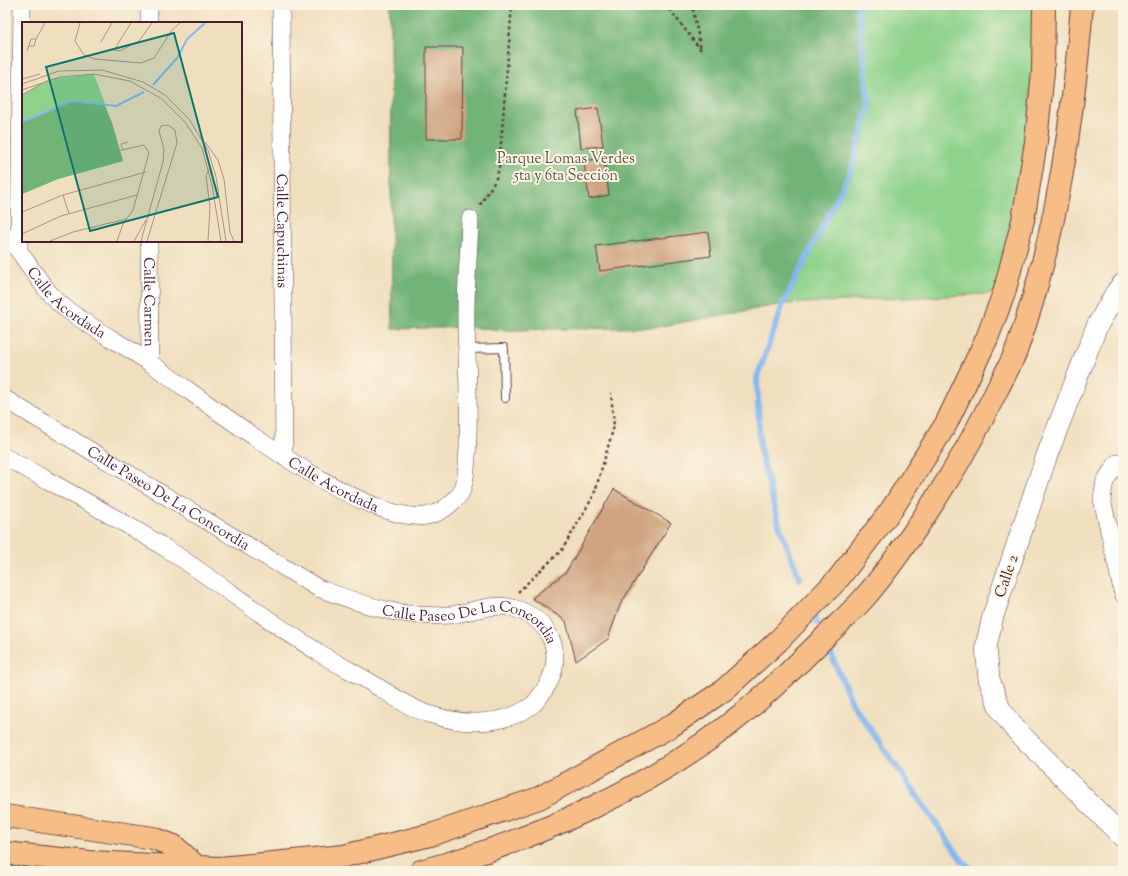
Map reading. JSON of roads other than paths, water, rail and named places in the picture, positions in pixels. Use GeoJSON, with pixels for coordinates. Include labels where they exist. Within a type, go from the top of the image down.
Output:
{"type":"FeatureCollection","features":[{"type":"Feature","properties":{"kind":"highway"},"geometry":{"type":"LineString","coordinates":[[5,853],[89,862],[220,868],[344,856],[434,834],[539,798],[671,726],[724,690],[789,630],[838,579],[892,509],[946,424],[987,338],[1004,293],[1023,220],[1036,142],[1043,70],[1044,5]]}},
{"type":"Feature","properties":{"kind":"highway"},"geometry":{"type":"LineString","coordinates":[[421,871],[468,858],[546,827],[609,799],[682,757],[745,711],[801,661],[865,597],[920,524],[973,440],[1015,354],[1035,293],[1054,220],[1077,73],[1082,5]]}},
{"type":"Feature","properties":{"kind":"highway"},"geometry":{"type":"LineString","coordinates":[[5,816],[153,838],[174,846],[197,867]]}},
{"type":"Feature","properties":{"kind":"street"},"geometry":{"type":"LineString","coordinates":[[19,249],[22,5]]}},
{"type":"Feature","properties":{"kind":"street"},"geometry":{"type":"LineString","coordinates":[[149,5],[149,22]]}},
{"type":"Feature","properties":{"kind":"street","name":"Calle Capuchinas"},"geometry":{"type":"LineString","coordinates":[[281,5],[284,457]]}},
{"type":"Feature","properties":{"kind":"street","name":"Calle Acordada"},"geometry":{"type":"LineString","coordinates":[[5,234],[19,249],[41,284],[65,308],[150,362],[284,457],[375,506],[403,514],[425,516],[445,510],[462,493],[468,467],[468,349],[466,327],[470,219]]}},
{"type":"Feature","properties":{"kind":"street","name":"Calle Carmen"},"geometry":{"type":"LineString","coordinates":[[149,242],[150,362]]}},
{"type":"Feature","properties":{"kind":"street","name":"Calle 2"},"geometry":{"type":"LineString","coordinates":[[1123,284],[1117,291],[1097,326],[1050,448],[993,616],[986,648],[989,679],[1000,709],[1014,728],[1123,837]]}},
{"type":"Feature","properties":{"kind":"street","name":"Calle Paseo De La Concordia"},"geometry":{"type":"LineString","coordinates":[[5,399],[318,588],[370,607],[404,614],[448,615],[504,606],[515,608],[536,619],[545,627],[550,636],[555,657],[554,669],[542,695],[533,705],[517,715],[504,720],[461,721],[430,715],[318,652],[166,548],[5,456]]}},
{"type":"Feature","properties":{"kind":"street"},"geometry":{"type":"LineString","coordinates":[[1123,469],[1117,463],[1105,481],[1102,499],[1123,594]]}},
{"type":"Feature","properties":{"kind":"lane"},"geometry":{"type":"LineString","coordinates":[[468,349],[504,348],[505,398]]}},
{"type":"Feature","properties":{"kind":"waterway"},"geometry":{"type":"LineString","coordinates":[[800,580],[779,525],[760,449],[757,378],[783,304],[852,169],[869,105],[858,5]]}},
{"type":"Feature","properties":{"kind":"waterway"},"geometry":{"type":"LineString","coordinates":[[813,612],[817,623]]}},
{"type":"Feature","properties":{"kind":"waterway"},"geometry":{"type":"LineString","coordinates":[[828,647],[852,703],[963,862],[975,871]]}},
{"type":"Feature","properties":{"kind":"park label","name":"Parque Lomas Verdes 5ta y 6ta Sección"},"geometry":{"type":"Point","coordinates":[566,166]}}]}
